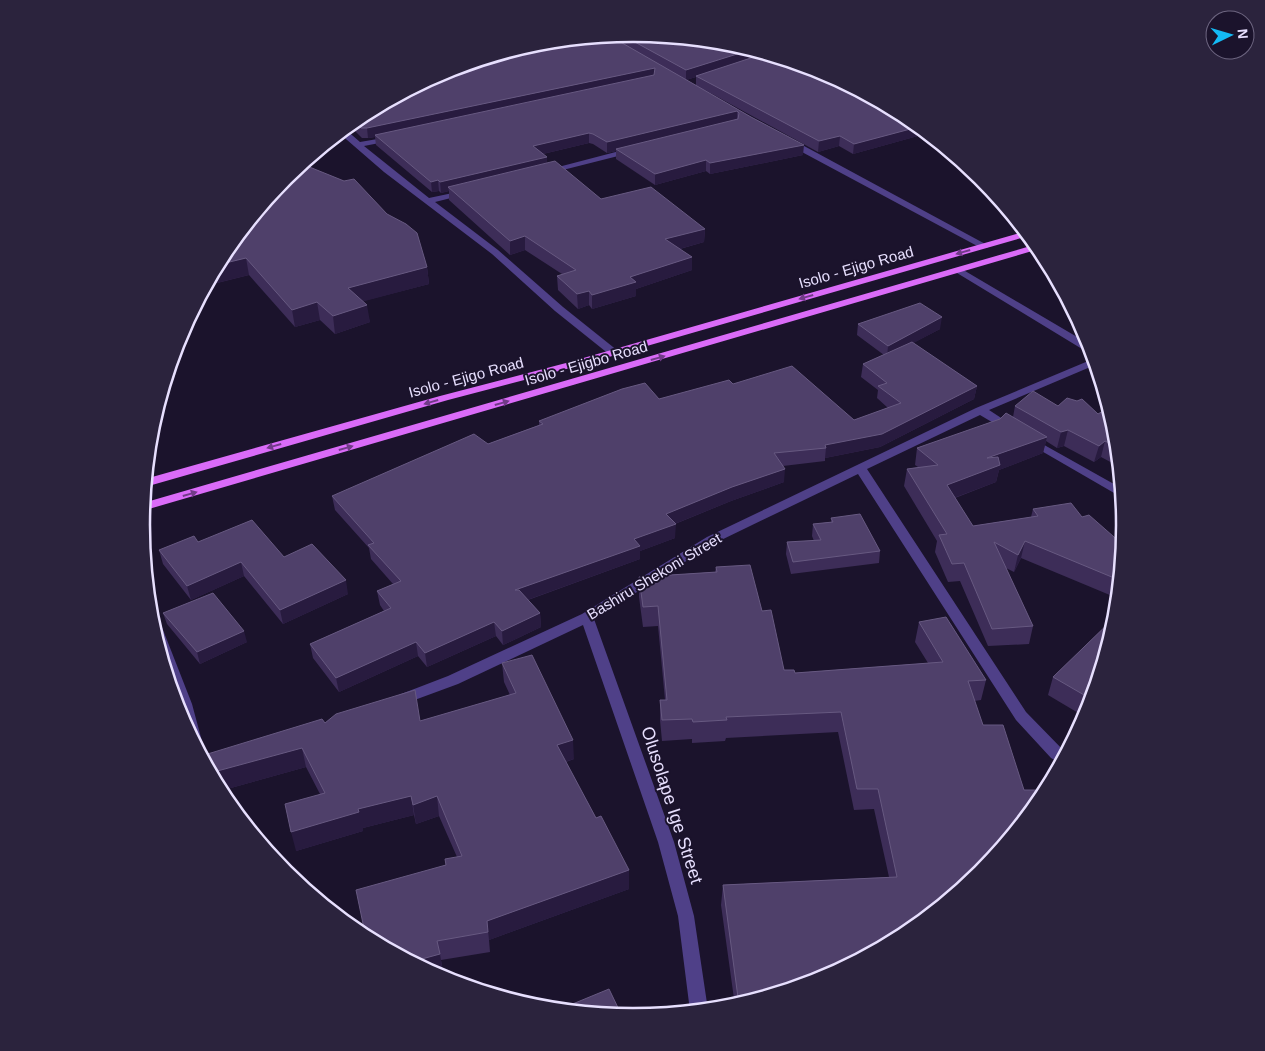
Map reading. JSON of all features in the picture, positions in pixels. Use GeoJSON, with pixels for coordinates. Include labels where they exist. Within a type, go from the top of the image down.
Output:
{"type":"FeatureCollection","features":[{"type":"Feature","properties":{"kind":"main road","name":"Isolo - Ejigo Road"},"geometry":{"type":"LineString","coordinates":[[152,481],[444,398],[614,353],[690,329],[1019,236]]}},
{"type":"Feature","properties":{"kind":"main road","name":"Isolo - Ejigbo Road"},"geometry":{"type":"LineString","coordinates":[[151,505],[1029,250]]}},
{"type":"Feature","properties":{"kind":"street"},"geometry":{"type":"LineString","coordinates":[[347,136],[387,170],[495,252],[559,309],[614,353]]}},
{"type":"Feature","properties":{"kind":"street"},"geometry":{"type":"LineString","coordinates":[[358,145],[403,136]]}},
{"type":"Feature","properties":{"kind":"street"},"geometry":{"type":"LineString","coordinates":[[779,136],[984,246]]}},
{"type":"Feature","properties":{"kind":"street"},"geometry":{"type":"LineString","coordinates":[[542,172],[636,149]]}},
{"type":"Feature","properties":{"kind":"street"},"geometry":{"type":"LineString","coordinates":[[428,200],[477,189]]}},
{"type":"Feature","properties":{"kind":"street"},"geometry":{"type":"LineString","coordinates":[[960,271],[1080,343]]}},
{"type":"Feature","properties":{"kind":"street","name":"Bashiru Shekoni Street"},"geometry":{"type":"LineString","coordinates":[[385,705],[453,680],[587,618],[711,540],[980,410],[1088,365]]}},
{"type":"Feature","properties":{"kind":"street"},"geometry":{"type":"LineString","coordinates":[[980,410],[1113,489]]}},
{"type":"Feature","properties":{"kind":"street"},"geometry":{"type":"LineString","coordinates":[[860,468],[1021,716],[1058,755]]}},
{"type":"Feature","properties":{"kind":"street","name":"Olusolape Ige Street"},"geometry":{"type":"LineString","coordinates":[[587,618],[666,842],[686,916],[698,1004]]}},
{"type":"Feature","properties":{"kind":"building"},"geometry":{"type":"Polygon","coordinates":[[[635,42],[696,47],[737,54],[686,70],[635,42]]]}},
{"type":"Feature","properties":{"kind":"building"},"geometry":{"type":"Polygon","coordinates":[[[622,43],[751,117],[804,145],[710,163],[706,160],[655,174],[616,149],[738,119],[739,113],[737,111],[607,142],[589,133],[533,146],[547,157],[440,182],[438,180],[431,182],[375,135],[654,75],[655,68],[360,127],[391,107],[419,92],[477,68],[538,52],[569,47],[622,43]]]}},
{"type":"Feature","properties":{"kind":"building"},"geometry":{"type":"Polygon","coordinates":[[[752,58],[758,59],[788,68],[846,92],[909,129],[854,144],[840,136],[819,141],[696,76],[752,58]]]}},
{"type":"Feature","properties":{"kind":"building"},"geometry":{"type":"Polygon","coordinates":[[[555,161],[601,199],[651,187],[705,229],[665,239],[692,257],[630,277],[636,282],[592,295],[589,291],[577,294],[557,276],[576,270],[525,236],[510,241],[448,187],[555,161]]]}},
{"type":"Feature","properties":{"kind":"building"},"geometry":{"type":"Polygon","coordinates":[[[309,167],[344,181],[354,179],[387,214],[406,224],[417,233],[427,267],[348,288],[367,305],[333,316],[317,302],[292,310],[246,258],[228,262],[249,231],[269,207],[309,167]]]}},
{"type":"Feature","properties":{"kind":"building"},"geometry":{"type":"Polygon","coordinates":[[[920,303],[942,317],[888,346],[858,324],[920,303]]]}},
{"type":"Feature","properties":{"kind":"building"},"geometry":{"type":"Polygon","coordinates":[[[912,342],[977,386],[882,434],[825,445],[826,448],[774,453],[785,469],[732,487],[666,514],[676,524],[634,539],[640,546],[515,590],[519,590],[540,613],[502,631],[494,622],[425,653],[416,642],[336,678],[310,644],[391,608],[377,591],[401,581],[368,545],[374,543],[332,496],[474,434],[488,444],[543,424],[539,421],[622,389],[645,383],[659,399],[729,380],[733,384],[792,366],[854,420],[901,403],[878,386],[887,383],[863,364],[912,342]]]}},
{"type":"Feature","properties":{"kind":"building"},"geometry":{"type":"Polygon","coordinates":[[[1033,391],[1058,406],[1067,398],[1077,401],[1082,399],[1098,414],[1102,412],[1108,442],[1105,441],[1099,446],[1068,430],[1061,432],[1015,406],[1033,391]]]}},
{"type":"Feature","properties":{"kind":"building"},"geometry":{"type":"Polygon","coordinates":[[[1006,413],[1047,437],[987,458],[998,457],[1000,465],[947,485],[973,526],[1038,516],[1033,509],[1071,503],[1082,517],[1089,515],[1115,538],[1112,577],[1025,541],[1018,555],[994,542],[1033,626],[992,629],[964,563],[952,564],[939,535],[947,534],[907,469],[938,465],[917,448],[1000,419],[1006,413]]]}},
{"type":"Feature","properties":{"kind":"building"},"geometry":{"type":"Polygon","coordinates":[[[860,514],[880,551],[793,562],[787,542],[821,540],[813,524],[833,522],[831,518],[860,514]]]}},
{"type":"Feature","properties":{"kind":"building"},"geometry":{"type":"Polygon","coordinates":[[[252,520],[284,557],[312,544],[346,580],[280,610],[241,562],[187,586],[159,550],[194,536],[198,542],[252,520]]]}},
{"type":"Feature","properties":{"kind":"building"},"geometry":{"type":"Polygon","coordinates":[[[750,565],[762,611],[771,610],[784,670],[794,670],[795,673],[943,662],[919,622],[946,617],[986,680],[968,681],[983,725],[1003,725],[1024,790],[1037,790],[1016,820],[974,867],[927,909],[901,927],[846,959],[817,972],[788,983],[738,997],[723,885],[897,877],[878,789],[857,789],[841,712],[726,717],[727,720],[693,722],[692,719],[662,720],[660,700],[667,700],[658,606],[643,607],[639,577],[717,572],[716,567],[750,565]]]}},
{"type":"Feature","properties":{"kind":"building"},"geometry":{"type":"Polygon","coordinates":[[[213,593],[244,631],[197,652],[163,613],[213,593]]]}},
{"type":"Feature","properties":{"kind":"building"},"geometry":{"type":"Polygon","coordinates":[[[1104,627],[1085,695],[1053,677],[1104,627]]]}},
{"type":"Feature","properties":{"kind":"building"},"geometry":{"type":"Polygon","coordinates":[[[532,655],[573,740],[557,745],[596,818],[601,816],[629,870],[487,921],[488,932],[437,941],[440,954],[420,959],[364,927],[356,890],[446,865],[445,859],[462,856],[437,796],[413,805],[411,796],[358,809],[359,812],[291,832],[285,804],[325,793],[302,748],[217,771],[207,754],[322,719],[325,723],[336,714],[415,690],[420,721],[516,693],[502,663],[532,655]]]}},
{"type":"Feature","properties":{"kind":"building"},"geometry":{"type":"Polygon","coordinates":[[[609,989],[618,1008],[601,1007],[572,1004],[609,989]]]}}]}
